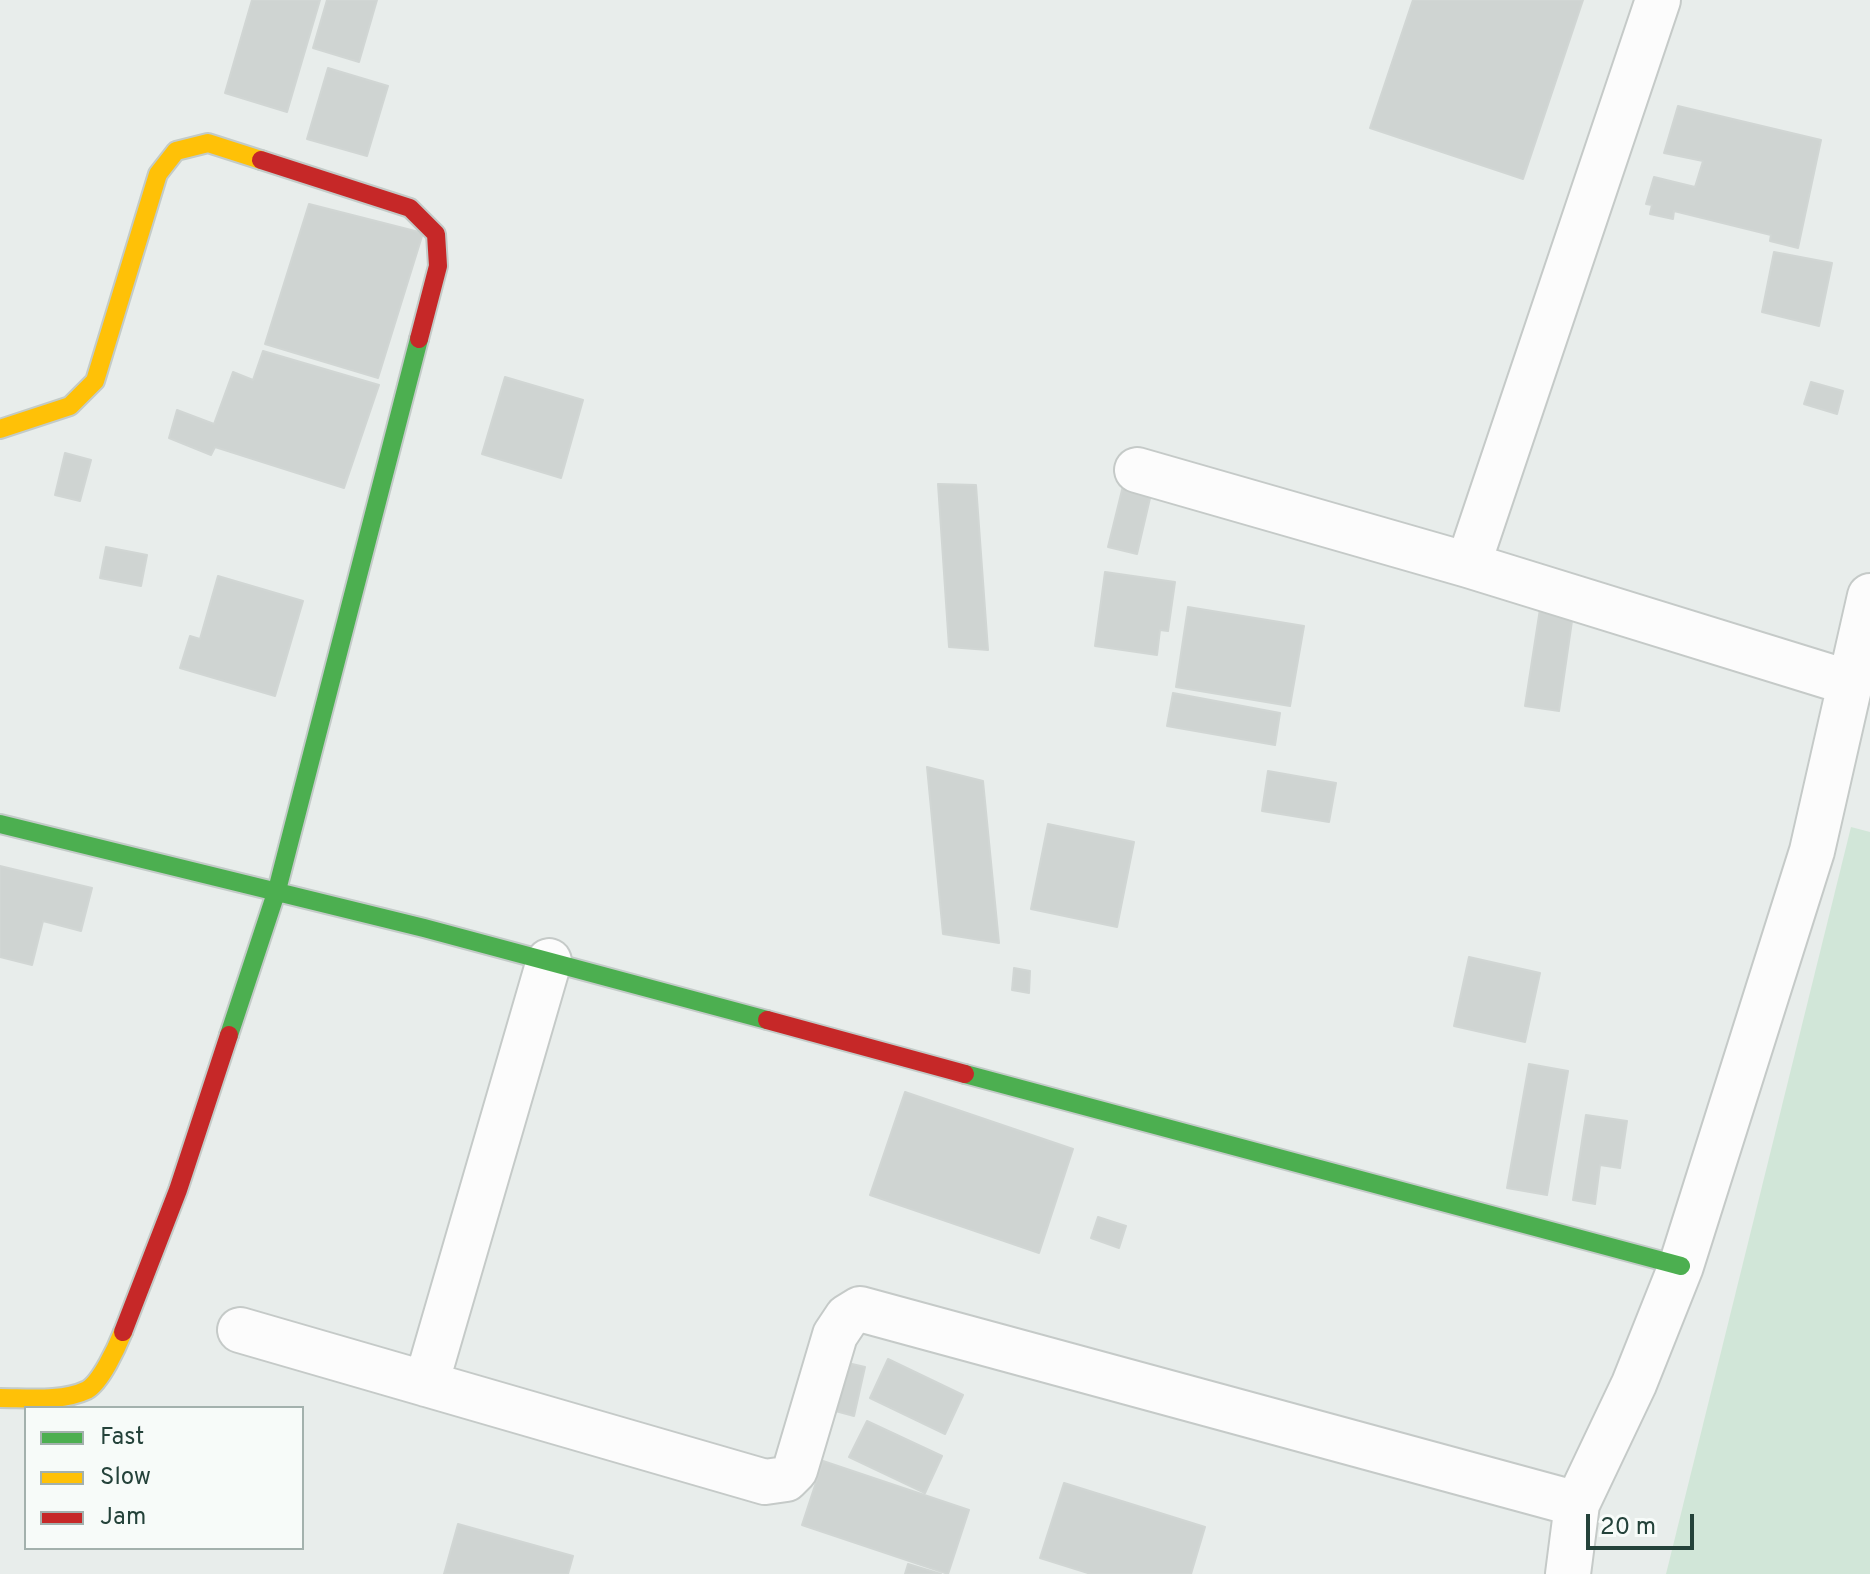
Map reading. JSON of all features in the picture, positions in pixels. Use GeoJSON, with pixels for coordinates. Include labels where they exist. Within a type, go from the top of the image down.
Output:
{"type":"FeatureCollection","features":[{"type":"Feature","properties":{"kind":"street"},"geometry":{"type":"LineString","coordinates":[[1468,565],[1658,0]]}},
{"type":"Feature","properties":{"kind":"street"},"geometry":{"type":"LineString","coordinates":[[0,429],[70,406],[95,381],[158,174],[176,151],[208,143],[223,147],[410,208],[436,234],[438,266],[277,890],[178,1190],[115,1353],[89,1389],[59,1397],[0,1398]]}},
{"type":"Feature","properties":{"kind":"street"},"geometry":{"type":"LineString","coordinates":[[1137,470],[1468,565],[1850,683]]}},
{"type":"Feature","properties":{"kind":"street"},"geometry":{"type":"LineString","coordinates":[[1568,1574],[1577,1504],[1634,1384],[1681,1266],[1812,851],[1870,596]]}},
{"type":"Feature","properties":{"kind":"street"},"geometry":{"type":"LineString","coordinates":[[0,824],[277,890],[549,961],[1681,1266]]}},
{"type":"Feature","properties":{"kind":"street"},"geometry":{"type":"LineString","coordinates":[[426,1384],[549,961]]}},
{"type":"Feature","properties":{"kind":"street"},"geometry":{"type":"LineString","coordinates":[[240,1330],[765,1482],[786,1479],[795,1470],[835,1335],[847,1317],[860,1309],[1577,1504]]}},
{"type":"Feature","properties":{"kind":"green space"},"geometry":{"type":"Polygon","coordinates":[[[1851,827],[1870,832],[1870,1574],[1666,1574],[1851,827]]]}},
{"type":"Feature","properties":{"kind":"building"},"geometry":{"type":"Polygon","coordinates":[[[252,0],[320,0],[287,112],[225,93],[252,0]]]}},
{"type":"Feature","properties":{"kind":"building"},"geometry":{"type":"Polygon","coordinates":[[[327,0],[377,0],[359,62],[313,48],[327,0]]]}},
{"type":"Feature","properties":{"kind":"building"},"geometry":{"type":"Polygon","coordinates":[[[1413,0],[1583,0],[1523,179],[1370,128],[1413,0]]]}},
{"type":"Feature","properties":{"kind":"building"},"geometry":{"type":"Polygon","coordinates":[[[328,68],[388,86],[367,156],[307,139],[328,68]]]}},
{"type":"Feature","properties":{"kind":"building"},"geometry":{"type":"Polygon","coordinates":[[[1678,106],[1821,140],[1798,248],[1770,241],[1771,235],[1674,211],[1673,219],[1650,214],[1652,205],[1646,204],[1654,177],[1695,187],[1703,161],[1664,153],[1678,106]]]}},
{"type":"Feature","properties":{"kind":"building"},"geometry":{"type":"Polygon","coordinates":[[[309,204],[423,233],[378,378],[265,344],[309,204]]]}},
{"type":"Feature","properties":{"kind":"building"},"geometry":{"type":"Polygon","coordinates":[[[1774,252],[1832,263],[1819,326],[1762,312],[1774,252]]]}},
{"type":"Feature","properties":{"kind":"building"},"geometry":{"type":"Polygon","coordinates":[[[263,351],[379,385],[344,488],[215,447],[211,455],[169,438],[177,410],[214,424],[233,372],[253,380],[263,351]]]}},
{"type":"Feature","properties":{"kind":"building"},"geometry":{"type":"Polygon","coordinates":[[[505,377],[583,400],[561,478],[482,454],[505,377]]]}},
{"type":"Feature","properties":{"kind":"building"},"geometry":{"type":"Polygon","coordinates":[[[1811,382],[1843,391],[1837,414],[1804,404],[1811,382]]]}},
{"type":"Feature","properties":{"kind":"building"},"geometry":{"type":"Polygon","coordinates":[[[65,453],[91,460],[80,501],[55,495],[65,453]]]}},
{"type":"Feature","properties":{"kind":"building"},"geometry":{"type":"Polygon","coordinates":[[[938,484],[976,485],[988,650],[949,647],[938,484]]]}},
{"type":"Feature","properties":{"kind":"building"},"geometry":{"type":"Polygon","coordinates":[[[1123,486],[1151,494],[1137,554],[1108,547],[1123,486]]]}},
{"type":"Feature","properties":{"kind":"building"},"geometry":{"type":"Polygon","coordinates":[[[106,547],[147,555],[141,586],[100,578],[106,547]]]}},
{"type":"Feature","properties":{"kind":"building"},"geometry":{"type":"Polygon","coordinates":[[[1105,572],[1175,582],[1168,631],[1160,630],[1157,655],[1095,646],[1105,572]]]}},
{"type":"Feature","properties":{"kind":"building"},"geometry":{"type":"Polygon","coordinates":[[[218,576],[303,601],[275,696],[180,668],[190,636],[200,639],[218,576]]]}},
{"type":"Feature","properties":{"kind":"building"},"geometry":{"type":"Polygon","coordinates":[[[1188,607],[1304,626],[1290,706],[1176,687],[1188,607]]]}},
{"type":"Feature","properties":{"kind":"building"},"geometry":{"type":"Polygon","coordinates":[[[1540,609],[1573,614],[1559,711],[1525,706],[1540,609]]]}},
{"type":"Feature","properties":{"kind":"building"},"geometry":{"type":"Polygon","coordinates":[[[1173,693],[1280,713],[1275,745],[1167,726],[1173,693]]]}},
{"type":"Feature","properties":{"kind":"building"},"geometry":{"type":"Polygon","coordinates":[[[927,767],[983,781],[999,943],[943,934],[927,767]]]}},
{"type":"Feature","properties":{"kind":"building"},"geometry":{"type":"Polygon","coordinates":[[[1268,771],[1336,783],[1329,822],[1262,811],[1268,771]]]}},
{"type":"Feature","properties":{"kind":"building"},"geometry":{"type":"Polygon","coordinates":[[[1048,824],[1134,842],[1117,927],[1031,909],[1048,824]]]}},
{"type":"Feature","properties":{"kind":"building"},"geometry":{"type":"Polygon","coordinates":[[[0,866],[92,888],[81,931],[43,921],[32,965],[0,957],[0,866]]]}},
{"type":"Feature","properties":{"kind":"building"},"geometry":{"type":"Polygon","coordinates":[[[1469,957],[1540,973],[1525,1042],[1454,1026],[1469,957]]]}},
{"type":"Feature","properties":{"kind":"building"},"geometry":{"type":"Polygon","coordinates":[[[1014,968],[1030,971],[1029,993],[1012,990],[1014,968]]]}},
{"type":"Feature","properties":{"kind":"building"},"geometry":{"type":"Polygon","coordinates":[[[1529,1064],[1568,1071],[1547,1195],[1507,1188],[1529,1064]]]}},
{"type":"Feature","properties":{"kind":"building"},"geometry":{"type":"Polygon","coordinates":[[[905,1092],[1073,1149],[1039,1253],[870,1195],[905,1092]]]}},
{"type":"Feature","properties":{"kind":"building"},"geometry":{"type":"Polygon","coordinates":[[[1586,1115],[1627,1121],[1620,1168],[1600,1165],[1595,1204],[1573,1200],[1586,1115]]]}},
{"type":"Feature","properties":{"kind":"building"},"geometry":{"type":"Polygon","coordinates":[[[1098,1217],[1126,1226],[1119,1248],[1091,1238],[1098,1217]]]}},
{"type":"Feature","properties":{"kind":"building"},"geometry":{"type":"Polygon","coordinates":[[[888,1359],[963,1395],[945,1434],[870,1398],[888,1359]]]}},
{"type":"Feature","properties":{"kind":"building"},"geometry":{"type":"Polygon","coordinates":[[[839,1361],[865,1367],[854,1416],[828,1409],[839,1361]]]}},
{"type":"Feature","properties":{"kind":"building"},"geometry":{"type":"Polygon","coordinates":[[[867,1421],[942,1456],[925,1493],[849,1457],[867,1421]]]}},
{"type":"Feature","properties":{"kind":"building"},"geometry":{"type":"Polygon","coordinates":[[[823,1461],[969,1510],[948,1574],[802,1525],[823,1461]]]}},
{"type":"Feature","properties":{"kind":"building"},"geometry":{"type":"Polygon","coordinates":[[[1064,1483],[1205,1527],[1191,1574],[1091,1574],[1040,1558],[1064,1483]]]}},
{"type":"Feature","properties":{"kind":"building"},"geometry":{"type":"Polygon","coordinates":[[[458,1524],[573,1556],[568,1574],[444,1574],[458,1524]]]}},
{"type":"Feature","properties":{"kind":"building"},"geometry":{"type":"Polygon","coordinates":[[[908,1564],[941,1574],[905,1574],[908,1564]]]}},
{"type":"Feature","properties":{"kind":"traffic: fast"},"geometry":{"type":"LineString","coordinates":[[229,1035],[277,890],[419,339]]}},
{"type":"Feature","properties":{"kind":"traffic: fast"},"geometry":{"type":"LineString","coordinates":[[0,824],[424,928],[767,1020]]}},
{"type":"Feature","properties":{"kind":"traffic: fast"},"geometry":{"type":"LineString","coordinates":[[965,1074],[1681,1266]]}},
{"type":"Feature","properties":{"kind":"traffic: slow"},"geometry":{"type":"LineString","coordinates":[[0,429],[70,406],[95,381],[158,174],[176,151],[208,143],[261,160]]}},
{"type":"Feature","properties":{"kind":"traffic: slow"},"geometry":{"type":"LineString","coordinates":[[0,1398],[56,1398],[87,1390],[103,1372],[123,1332]]}},
{"type":"Feature","properties":{"kind":"traffic: jam"},"geometry":{"type":"LineString","coordinates":[[261,160],[410,208],[436,234],[438,266],[419,339]]}},
{"type":"Feature","properties":{"kind":"traffic: jam"},"geometry":{"type":"LineString","coordinates":[[767,1020],[965,1074]]}},
{"type":"Feature","properties":{"kind":"traffic: jam"},"geometry":{"type":"LineString","coordinates":[[123,1332],[178,1190],[229,1035]]}}]}
